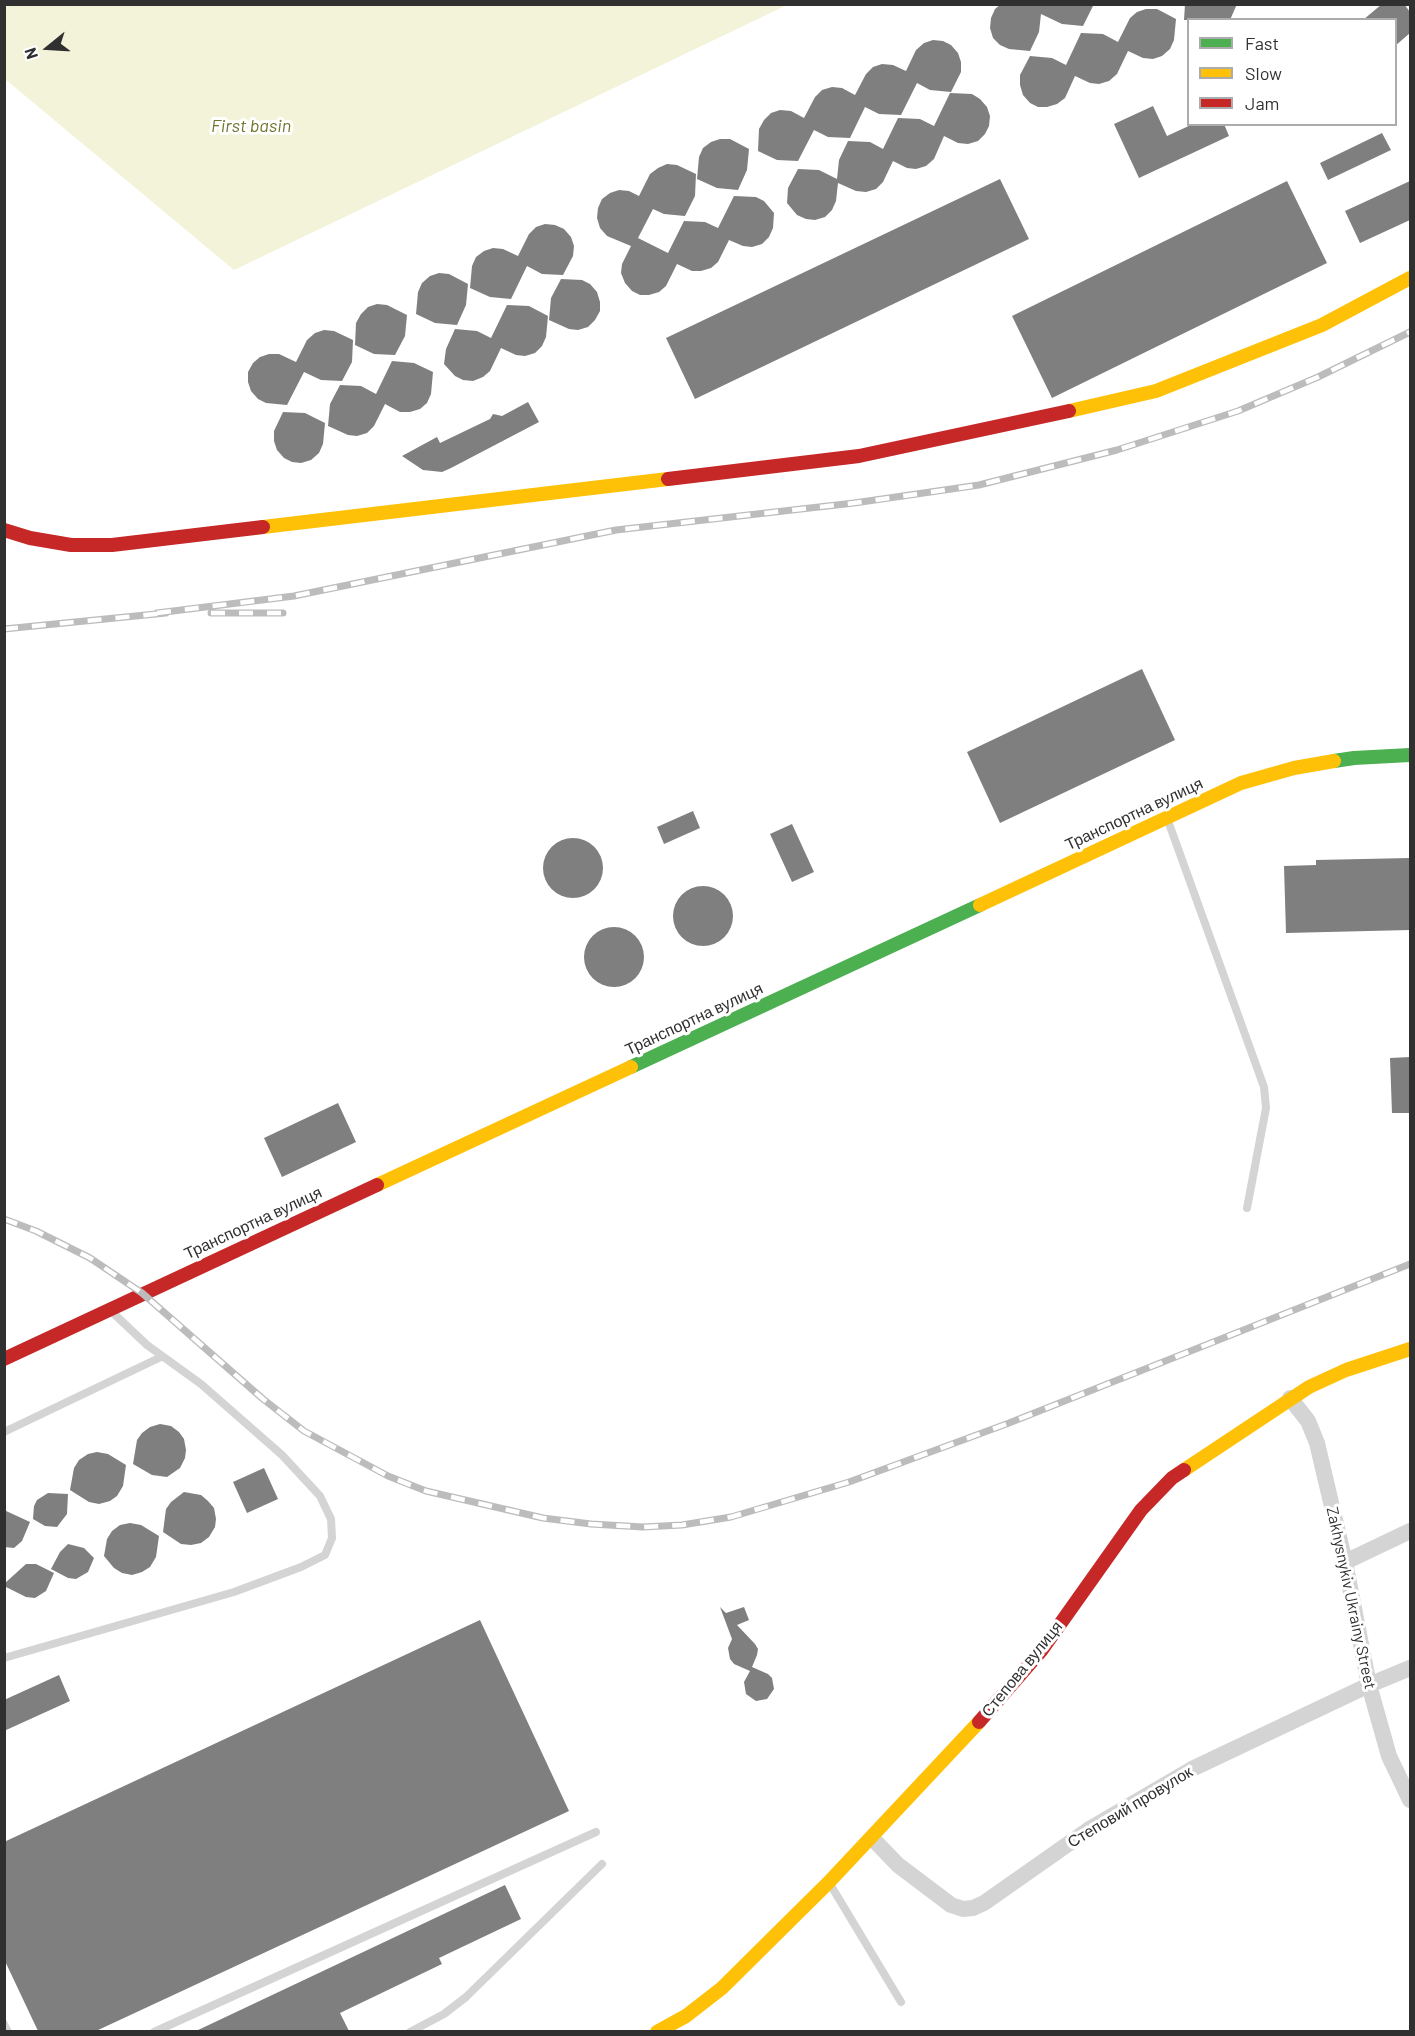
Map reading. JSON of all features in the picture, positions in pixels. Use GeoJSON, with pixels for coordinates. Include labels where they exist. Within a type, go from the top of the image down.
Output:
{"type":"FeatureCollection","features":[{"type":"Feature","properties":{"kind":"street"},"geometry":{"type":"LineString","coordinates":[[4,530],[30,538],[71,545],[112,545],[859,456],[1033,420],[1156,391],[1322,325],[1410,278]]}},
{"type":"Feature","properties":{"kind":"street","name":"Транспортна вулиця"},"geometry":{"type":"LineString","coordinates":[[4,1359],[1241,783],[1294,768],[1354,758],[1410,756]]}},
{"type":"Feature","properties":{"kind":"street","name":"Степова вулиця"},"geometry":{"type":"LineString","coordinates":[[657,2031],[686,2016],[722,1988],[829,1882],[950,1755],[1041,1651],[1141,1510],[1172,1478],[1309,1386],[1346,1370],[1410,1348]]}},
{"type":"Feature","properties":{"kind":"street","name":"Zakhysnykiv Ukrainy Street"},"geometry":{"type":"LineString","coordinates":[[1290,1398],[1308,1421],[1317,1443],[1346,1562],[1369,1685],[1389,1756],[1410,1800]]}},
{"type":"Feature","properties":{"kind":"street"},"geometry":{"type":"LineString","coordinates":[[1346,1562],[1410,1531]]}},
{"type":"Feature","properties":{"kind":"street","name":"Степовий провулок"},"geometry":{"type":"LineString","coordinates":[[872,1838],[898,1865],[951,1905],[963,1909],[973,1908],[984,1903],[1088,1830],[1194,1768],[1410,1668]]}},
{"type":"Feature","properties":{"kind":"lane"},"geometry":{"type":"LineString","coordinates":[[1166,817],[1264,1087],[1266,1108],[1247,1208]]}},
{"type":"Feature","properties":{"kind":"lane"},"geometry":{"type":"LineString","coordinates":[[4,1658],[234,1592],[301,1567],[325,1555],[332,1538],[331,1519],[320,1496],[282,1455],[201,1384],[161,1357],[109,1309]]}},
{"type":"Feature","properties":{"kind":"lane"},"geometry":{"type":"LineString","coordinates":[[4,1432],[161,1357]]}},
{"type":"Feature","properties":{"kind":"lane"},"geometry":{"type":"LineString","coordinates":[[154,2031],[596,1832]]}},
{"type":"Feature","properties":{"kind":"lane"},"geometry":{"type":"LineString","coordinates":[[410,2031],[444,2014],[466,1997],[602,1863]]}},
{"type":"Feature","properties":{"kind":"lane"},"geometry":{"type":"LineString","coordinates":[[829,1882],[901,2002]]}},
{"type":"Feature","properties":{"kind":"lane"},"geometry":{"type":"LineString","coordinates":[[4,2024],[8,2031]]}},
{"type":"Feature","properties":{"kind":"water","name":"First basin"},"geometry":{"type":"Polygon","coordinates":[[[4,5],[787,5],[234,270],[5,79],[4,5]]]}},
{"type":"Feature","properties":{"kind":"building"},"geometry":{"type":"Polygon","coordinates":[[[1001,4],[1094,4],[1083,26],[1062,24],[1041,14],[1039,32],[1030,51],[1009,49],[1000,45],[993,38],[990,28],[991,18],[995,9],[1001,4]]]}},
{"type":"Feature","properties":{"kind":"building"},"geometry":{"type":"Polygon","coordinates":[[[1185,4],[1237,4],[1231,18],[1187,18],[1184,20],[1185,4]]]}},
{"type":"Feature","properties":{"kind":"building"},"geometry":{"type":"Polygon","coordinates":[[[1382,4],[1404,4],[1410,12],[1410,33],[1397,44],[1397,18],[1365,18],[1382,4]]]}},
{"type":"Feature","properties":{"kind":"building"},"geometry":{"type":"Polygon","coordinates":[[[1146,9],[1157,9],[1176,19],[1174,40],[1170,49],[1162,56],[1153,59],[1143,58],[1128,51],[1117,74],[1109,81],[1099,84],[1090,83],[1075,76],[1065,98],[1047,107],[1038,107],[1030,103],[1023,95],[1020,75],[1030,56],[1052,58],[1066,65],[1081,33],[1103,34],[1118,42],[1130,18],[1146,9]]]}},
{"type":"Feature","properties":{"kind":"building"},"geometry":{"type":"Polygon","coordinates":[[[933,40],[951,45],[958,53],[961,72],[951,92],[930,90],[917,83],[901,115],[879,114],[865,107],[850,138],[828,137],[814,130],[798,161],[777,160],[758,151],[759,129],[771,113],[780,110],[791,111],[804,118],[815,97],[822,90],[832,87],[842,88],[855,95],[866,74],[873,67],[882,64],[893,65],[906,71],[916,50],[924,43],[933,40]]]}},
{"type":"Feature","properties":{"kind":"building"},"geometry":{"type":"Polygon","coordinates":[[[950,93],[972,94],[987,107],[990,116],[989,126],[978,141],[968,144],[958,143],[944,136],[934,159],[926,166],[916,169],[907,168],[893,161],[883,182],[876,189],[866,192],[856,191],[838,183],[836,201],[832,210],[825,217],[815,220],[806,219],[797,215],[787,203],[788,188],[798,169],[819,170],[837,179],[839,160],[848,141],[870,142],[883,149],[898,118],[920,119],[934,126],[950,93]]]}},
{"type":"Feature","properties":{"kind":"building"},"geometry":{"type":"Polygon","coordinates":[[[1153,106],[1167,136],[1189,126],[1225,126],[1229,136],[1139,178],[1114,124],[1153,106]]]}},
{"type":"Feature","properties":{"kind":"building"},"geometry":{"type":"Polygon","coordinates":[[[1382,133],[1391,150],[1328,180],[1320,163],[1382,133]]]}},
{"type":"Feature","properties":{"kind":"building"},"geometry":{"type":"Polygon","coordinates":[[[720,139],[730,139],[749,149],[747,170],[738,190],[717,188],[697,179],[699,157],[703,148],[720,139]]]}},
{"type":"Feature","properties":{"kind":"building"},"geometry":{"type":"Polygon","coordinates":[[[667,164],[677,165],[696,174],[695,196],[685,216],[664,214],[653,209],[638,238],[668,253],[684,221],[705,222],[718,228],[734,196],[756,197],[764,201],[774,213],[773,228],[769,237],[762,244],[752,247],[729,240],[718,262],[711,268],[692,271],[677,264],[666,286],[659,292],[640,295],[632,291],[625,283],[621,273],[622,264],[631,246],[607,236],[600,228],[597,218],[598,208],[602,199],[619,190],[629,191],[639,196],[650,174],[667,164]]]}},
{"type":"Feature","properties":{"kind":"building"},"geometry":{"type":"Polygon","coordinates":[[[1000,179],[1029,239],[695,399],[666,338],[1000,179]]]}},
{"type":"Feature","properties":{"kind":"building"},"geometry":{"type":"Polygon","coordinates":[[[1287,181],[1327,263],[1052,398],[1012,316],[1287,181]]]}},
{"type":"Feature","properties":{"kind":"building"},"geometry":{"type":"Polygon","coordinates":[[[1410,181],[1410,220],[1360,243],[1345,211],[1410,181]]]}},
{"type":"Feature","properties":{"kind":"building"},"geometry":{"type":"Polygon","coordinates":[[[545,224],[564,229],[571,237],[574,246],[573,256],[563,275],[542,274],[527,266],[511,299],[490,297],[470,288],[472,266],[476,257],[493,248],[503,249],[518,256],[529,234],[536,227],[545,224]]]}},
{"type":"Feature","properties":{"kind":"building"},"geometry":{"type":"Polygon","coordinates":[[[439,273],[449,274],[468,284],[466,305],[457,325],[435,323],[416,314],[418,292],[422,283],[430,276],[439,273]]]}},
{"type":"Feature","properties":{"kind":"building"},"geometry":{"type":"Polygon","coordinates":[[[561,279],[582,280],[590,284],[597,292],[600,311],[588,327],[578,330],[569,329],[549,320],[551,298],[561,279]]]}},
{"type":"Feature","properties":{"kind":"building"},"geometry":{"type":"Polygon","coordinates":[[[377,304],[387,305],[407,315],[405,336],[395,355],[374,354],[355,345],[356,323],[368,307],[377,304]]]}},
{"type":"Feature","properties":{"kind":"building"},"geometry":{"type":"Polygon","coordinates":[[[507,305],[529,306],[548,316],[546,337],[542,346],[535,353],[525,356],[516,355],[501,348],[490,371],[483,377],[473,381],[455,376],[444,364],[446,349],[455,329],[477,331],[491,338],[507,305]]]}},
{"type":"Feature","properties":{"kind":"building"},"geometry":{"type":"Polygon","coordinates":[[[324,330],[334,331],[353,340],[352,362],[342,381],[321,380],[304,372],[287,405],[266,403],[258,399],[251,391],[248,382],[248,372],[253,363],[269,354],[279,354],[296,362],[307,340],[315,333],[324,330]]]}},
{"type":"Feature","properties":{"kind":"building"},"geometry":{"type":"Polygon","coordinates":[[[392,361],[414,363],[433,372],[431,394],[427,403],[420,409],[410,412],[400,412],[385,404],[374,426],[367,433],[357,436],[348,435],[328,426],[330,404],[340,385],[361,386],[376,394],[392,361]]]}},
{"type":"Feature","properties":{"kind":"building"},"geometry":{"type":"Polygon","coordinates":[[[528,402],[539,422],[442,472],[423,470],[402,456],[437,437],[440,443],[490,419],[493,414],[502,416],[528,402]]]}},
{"type":"Feature","properties":{"kind":"building"},"geometry":{"type":"Polygon","coordinates":[[[283,412],[305,413],[325,423],[323,444],[319,453],[311,460],[301,463],[292,462],[284,458],[277,450],[274,431],[283,412]]]}},
{"type":"Feature","properties":{"kind":"building"},"geometry":{"type":"Polygon","coordinates":[[[1142,669],[1175,740],[1000,823],[967,752],[1142,669]]]}},
{"type":"Feature","properties":{"kind":"building"},"geometry":{"type":"Polygon","coordinates":[[[693,811],[700,828],[664,844],[657,827],[693,811]]]}},
{"type":"Feature","properties":{"kind":"building"},"geometry":{"type":"Polygon","coordinates":[[[792,824],[814,872],[792,882],[770,834],[792,824]]]}},
{"type":"Feature","properties":{"kind":"building"},"geometry":{"type":"Polygon","coordinates":[[[567,838],[579,838],[590,843],[598,851],[603,868],[601,880],[590,893],[579,898],[567,898],[556,893],[548,885],[543,874],[543,862],[548,851],[556,843],[567,838]]]}},
{"type":"Feature","properties":{"kind":"building"},"geometry":{"type":"Polygon","coordinates":[[[1410,858],[1410,930],[1286,933],[1284,866],[1316,865],[1316,860],[1410,858]]]}},
{"type":"Feature","properties":{"kind":"building"},"geometry":{"type":"Polygon","coordinates":[[[697,886],[709,886],[720,891],[728,899],[733,916],[731,928],[720,941],[709,946],[697,946],[686,941],[678,933],[673,922],[673,910],[678,899],[686,891],[697,886]]]}},
{"type":"Feature","properties":{"kind":"building"},"geometry":{"type":"Polygon","coordinates":[[[608,927],[620,927],[631,932],[639,940],[644,957],[642,969],[631,982],[620,987],[608,987],[597,982],[589,974],[584,963],[584,951],[589,940],[597,932],[608,927]]]}},
{"type":"Feature","properties":{"kind":"building"},"geometry":{"type":"Polygon","coordinates":[[[1410,1057],[1410,1113],[1392,1113],[1390,1058],[1410,1057]]]}},
{"type":"Feature","properties":{"kind":"building"},"geometry":{"type":"Polygon","coordinates":[[[338,1103],[356,1142],[282,1177],[264,1138],[338,1103]]]}},
{"type":"Feature","properties":{"kind":"building"},"geometry":{"type":"Polygon","coordinates":[[[160,1424],[171,1426],[179,1432],[184,1439],[186,1450],[180,1468],[167,1477],[152,1475],[133,1464],[137,1440],[150,1427],[160,1424]]]}},
{"type":"Feature","properties":{"kind":"building"},"geometry":{"type":"Polygon","coordinates":[[[97,1452],[108,1454],[126,1465],[123,1486],[117,1496],[99,1504],[89,1502],[70,1490],[74,1468],[79,1460],[88,1454],[97,1452]]]}},
{"type":"Feature","properties":{"kind":"building"},"geometry":{"type":"Polygon","coordinates":[[[264,1468],[278,1499],[247,1513],[233,1482],[264,1468]]]}},
{"type":"Feature","properties":{"kind":"building"},"geometry":{"type":"Polygon","coordinates":[[[184,1492],[201,1495],[214,1508],[215,1527],[209,1537],[201,1543],[181,1544],[163,1532],[166,1509],[184,1492]]]}},
{"type":"Feature","properties":{"kind":"building"},"geometry":{"type":"Polygon","coordinates":[[[48,1493],[68,1494],[67,1514],[57,1527],[45,1526],[33,1519],[37,1500],[48,1493]]]}},
{"type":"Feature","properties":{"kind":"building"},"geometry":{"type":"Polygon","coordinates":[[[4,1510],[30,1522],[22,1541],[14,1548],[4,1547],[4,1510]]]}},
{"type":"Feature","properties":{"kind":"building"},"geometry":{"type":"Polygon","coordinates":[[[130,1523],[141,1525],[159,1536],[156,1557],[150,1567],[132,1575],[114,1568],[104,1556],[107,1539],[112,1531],[120,1525],[130,1523]]]}},
{"type":"Feature","properties":{"kind":"building"},"geometry":{"type":"Polygon","coordinates":[[[68,1544],[84,1548],[94,1558],[88,1572],[76,1579],[68,1578],[51,1569],[60,1552],[68,1544]]]}},
{"type":"Feature","properties":{"kind":"building"},"geometry":{"type":"Polygon","coordinates":[[[26,1564],[36,1564],[54,1573],[46,1591],[35,1598],[26,1597],[4,1586],[26,1564]]]}},
{"type":"Feature","properties":{"kind":"building"},"geometry":{"type":"Polygon","coordinates":[[[720,1607],[726,1613],[744,1607],[749,1620],[737,1625],[758,1649],[752,1667],[772,1678],[774,1689],[767,1699],[756,1701],[746,1694],[744,1682],[750,1671],[734,1664],[730,1659],[728,1648],[732,1639],[720,1607]]]}},
{"type":"Feature","properties":{"kind":"building"},"geometry":{"type":"Polygon","coordinates":[[[480,1620],[569,1811],[96,2031],[38,2031],[4,1959],[4,1842],[480,1620]]]}},
{"type":"Feature","properties":{"kind":"building"},"geometry":{"type":"Polygon","coordinates":[[[59,1675],[70,1701],[4,1731],[4,1700],[59,1675]]]}},
{"type":"Feature","properties":{"kind":"building"},"geometry":{"type":"Polygon","coordinates":[[[505,1885],[521,1919],[439,1958],[442,1964],[340,2013],[349,2031],[196,2031],[505,1885]]]}},
{"type":"Feature","properties":{"kind":"railway"},"geometry":{"type":"LineString","coordinates":[[157,613],[294,596],[616,530],[854,503],[979,485],[1117,450],[1238,411],[1318,377],[1410,332]]}},
{"type":"Feature","properties":{"kind":"railway"},"geometry":{"type":"LineString","coordinates":[[4,629],[166,613]]}},
{"type":"Feature","properties":{"kind":"railway"},"geometry":{"type":"LineString","coordinates":[[211,613],[283,613]]}},
{"type":"Feature","properties":{"kind":"railway"},"geometry":{"type":"LineString","coordinates":[[4,1219],[36,1231],[90,1258],[142,1293],[263,1399],[304,1431],[388,1476],[426,1491],[543,1518],[643,1527],[682,1525],[731,1517],[849,1482],[1009,1423],[1410,1264]]}},
{"type":"Feature","properties":{"kind":"traffic: fast"},"geometry":{"type":"LineString","coordinates":[[1334,761],[1410,755]]}},
{"type":"Feature","properties":{"kind":"traffic: fast"},"geometry":{"type":"LineString","coordinates":[[631,1067],[980,905]]}},
{"type":"Feature","properties":{"kind":"traffic: slow"},"geometry":{"type":"LineString","coordinates":[[1069,411],[1156,391],[1322,325],[1410,278]]}},
{"type":"Feature","properties":{"kind":"traffic: slow"},"geometry":{"type":"LineString","coordinates":[[263,527],[668,479]]}},
{"type":"Feature","properties":{"kind":"traffic: slow"},"geometry":{"type":"LineString","coordinates":[[980,905],[1241,783],[1294,768],[1334,761]]}},
{"type":"Feature","properties":{"kind":"traffic: slow"},"geometry":{"type":"LineString","coordinates":[[377,1185],[631,1067]]}},
{"type":"Feature","properties":{"kind":"traffic: slow"},"geometry":{"type":"LineString","coordinates":[[1184,1470],[1309,1387],[1346,1370],[1410,1349]]}},
{"type":"Feature","properties":{"kind":"traffic: slow"},"geometry":{"type":"LineString","coordinates":[[657,2032],[686,2016],[722,1988],[829,1882],[979,1722]]}},
{"type":"Feature","properties":{"kind":"traffic: jam"},"geometry":{"type":"LineString","coordinates":[[668,479],[859,456],[1069,411]]}},
{"type":"Feature","properties":{"kind":"traffic: jam"},"geometry":{"type":"LineString","coordinates":[[4,530],[30,538],[71,545],[112,545],[263,527]]}},
{"type":"Feature","properties":{"kind":"traffic: jam"},"geometry":{"type":"LineString","coordinates":[[4,1359],[377,1185]]}},
{"type":"Feature","properties":{"kind":"traffic: jam"},"geometry":{"type":"LineString","coordinates":[[979,1722],[1041,1651],[1141,1510],[1172,1478],[1184,1470]]}}]}
